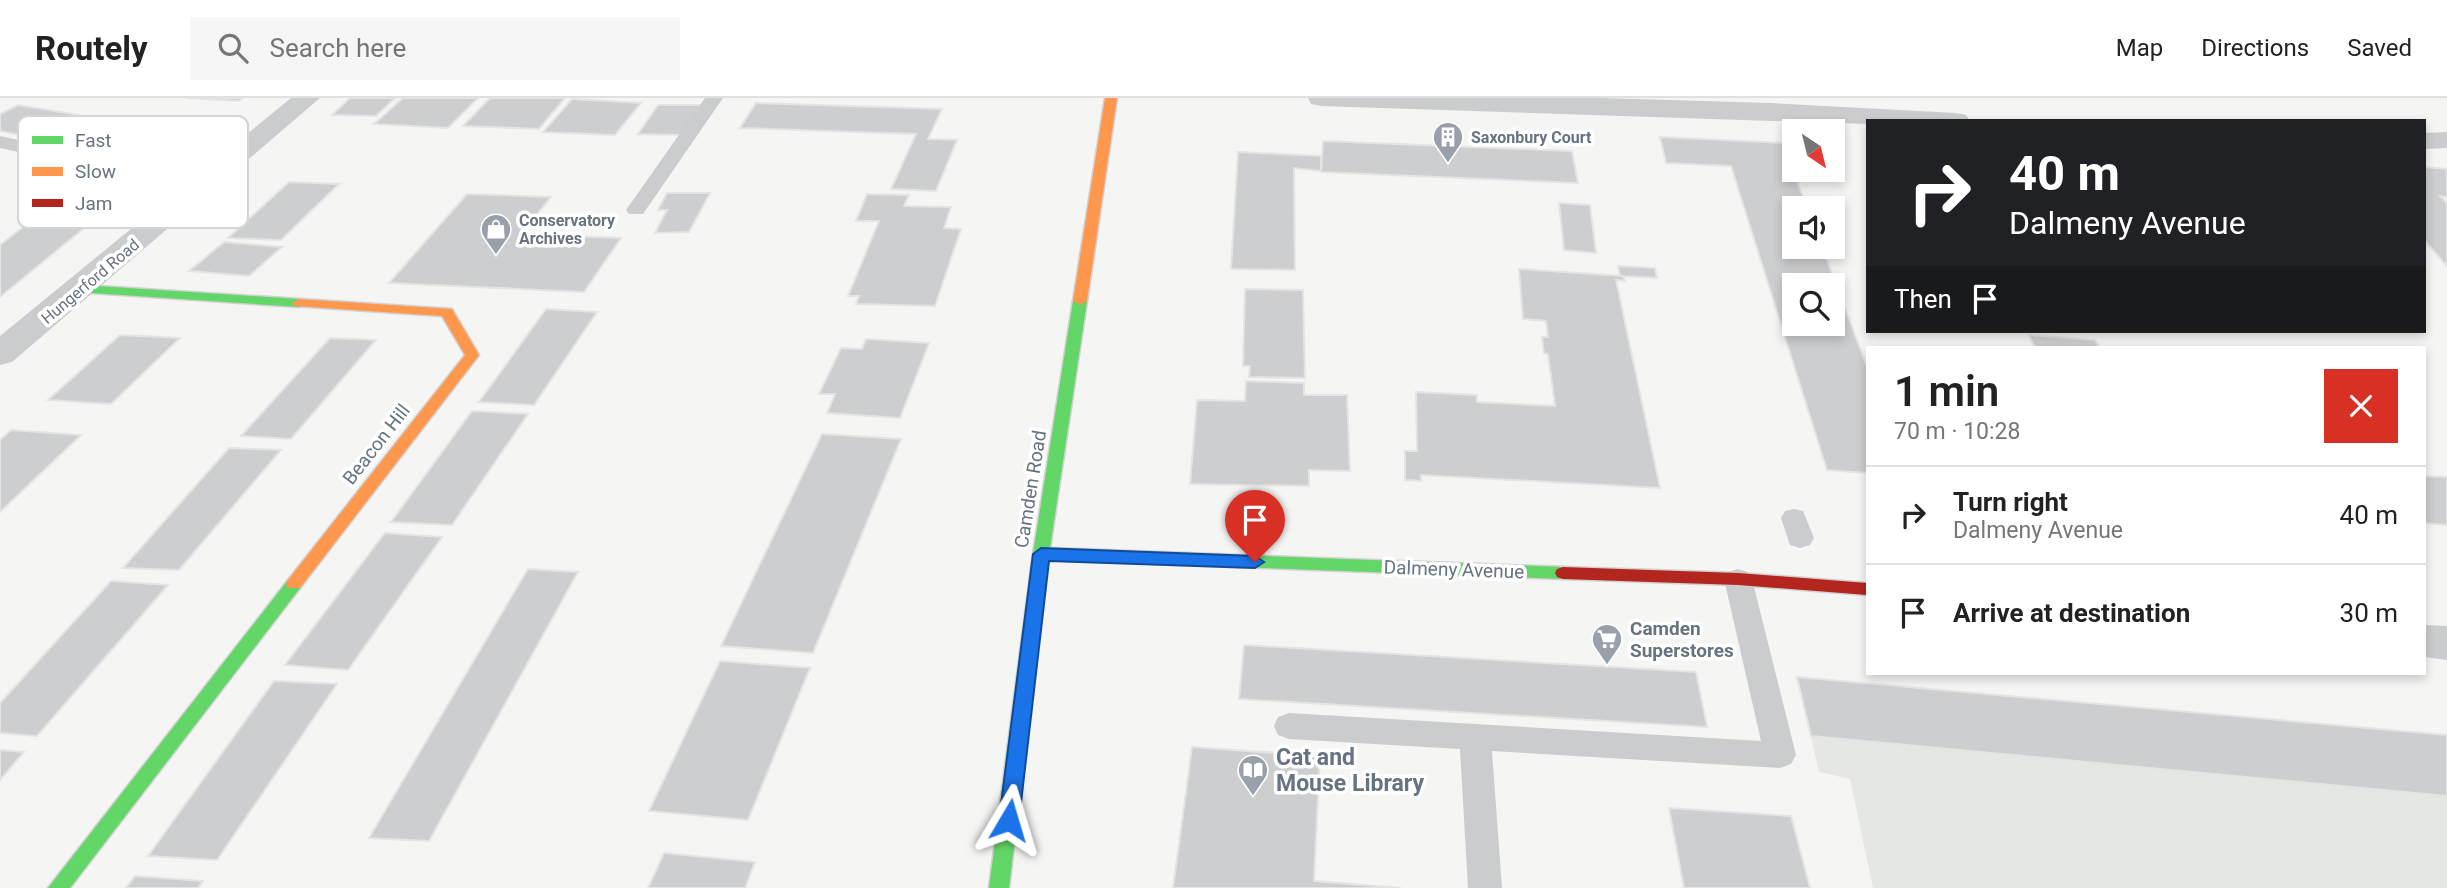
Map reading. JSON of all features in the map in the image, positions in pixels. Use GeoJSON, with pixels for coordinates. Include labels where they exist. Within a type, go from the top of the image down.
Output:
{"type":"FeatureCollection","features":[{"type":"Feature","properties":{"kind":"main road","name":"Camden Road"},"geometry":{"type":"LineString","coordinates":[[999,888],[1041,554],[1111,98]]}},
{"type":"Feature","properties":{"kind":"main road","name":"Beacon Hill"},"geometry":{"type":"LineString","coordinates":[[58,888],[472,355],[447,312],[82,289]]}},
{"type":"Feature","properties":{"kind":"main road","name":"Dalmeny Avenue"},"geometry":{"type":"LineString","coordinates":[[1041,554],[1738,579],[1866,589]]}},
{"type":"Feature","properties":{"kind":"street","name":"Hungerford Road"},"geometry":{"type":"LineString","coordinates":[[248,148],[307,98]]}},
{"type":"Feature","properties":{"kind":"street"},"geometry":{"type":"LineString","coordinates":[[1321,98],[1769,105],[1933,119]]}},
{"type":"Feature","properties":{"kind":"street"},"geometry":{"type":"LineString","coordinates":[[2426,141],[2447,140]]}},
{"type":"Feature","properties":{"kind":"street","name":"Hungerford Road"},"geometry":{"type":"LineString","coordinates":[[0,354],[154,228]]}},
{"type":"Feature","properties":{"kind":"street"},"geometry":{"type":"LineString","coordinates":[[2426,641],[2447,643]]}},
{"type":"Feature","properties":{"kind":"lane"},"geometry":{"type":"LineString","coordinates":[[636,210],[714,98]]}},
{"type":"Feature","properties":{"kind":"lane"},"geometry":{"type":"LineString","coordinates":[[0,142],[18,146]]}},
{"type":"Feature","properties":{"kind":"lane"},"geometry":{"type":"LineString","coordinates":[[1289,726],[1780,755],[1738,579]]}},
{"type":"Feature","properties":{"kind":"lane"},"geometry":{"type":"LineString","coordinates":[[1475,737],[1485,888]]}},
{"type":"Feature","properties":{"kind":"shaded area"},"geometry":{"type":"Polygon","coordinates":[[[1811,736],[2447,796],[2447,888],[1873,888],[1850,779],[1819,772],[1811,736]]]}},
{"type":"Feature","properties":{"kind":"building"},"geometry":{"type":"Polygon","coordinates":[[[185,98],[243,98],[239,101],[185,98]]]}},
{"type":"Feature","properties":{"kind":"building"},"geometry":{"type":"Polygon","coordinates":[[[350,98],[395,98],[376,116],[332,115],[350,98]]]}},
{"type":"Feature","properties":{"kind":"building"},"geometry":{"type":"Polygon","coordinates":[[[403,98],[478,98],[448,128],[374,124],[403,98]]]}},
{"type":"Feature","properties":{"kind":"building"},"geometry":{"type":"Polygon","coordinates":[[[490,98],[565,98],[539,129],[463,126],[490,98]]]}},
{"type":"Feature","properties":{"kind":"building"},"geometry":{"type":"Polygon","coordinates":[[[572,99],[641,103],[615,135],[543,132],[572,99]]]}},
{"type":"Feature","properties":{"kind":"building"},"geometry":{"type":"Polygon","coordinates":[[[756,103],[942,109],[928,139],[957,140],[936,191],[891,189],[916,134],[740,128],[756,103]]]}},
{"type":"Feature","properties":{"kind":"building"},"geometry":{"type":"Polygon","coordinates":[[[18,105],[79,115],[18,116],[18,135],[0,131],[0,114],[18,105]]]}},
{"type":"Feature","properties":{"kind":"building"},"geometry":{"type":"Polygon","coordinates":[[[658,105],[701,105],[682,135],[638,134],[658,105]]]}},
{"type":"Feature","properties":{"kind":"building"},"geometry":{"type":"Polygon","coordinates":[[[1660,137],[1782,143],[1782,182],[1797,182],[1803,196],[1782,196],[1782,259],[1826,259],[1832,273],[1782,273],[1782,328],[1731,166],[1666,163],[1660,137]]]}},
{"type":"Feature","properties":{"kind":"building","name":"Saxonbury Court"},"geometry":{"type":"Polygon","coordinates":[[[1323,141],[1572,151],[1578,183],[1321,172],[1323,141]]]}},
{"type":"Feature","properties":{"kind":"building"},"geometry":{"type":"Polygon","coordinates":[[[1238,152],[1321,156],[1321,171],[1294,168],[1295,270],[1231,269],[1238,152]]]}},
{"type":"Feature","properties":{"kind":"building"},"geometry":{"type":"Polygon","coordinates":[[[2426,167],[2447,169],[2447,197],[2440,196],[2447,203],[2447,266],[2426,242],[2426,167]]]}},
{"type":"Feature","properties":{"kind":"building"},"geometry":{"type":"Polygon","coordinates":[[[289,182],[339,184],[281,240],[228,238],[239,228],[248,228],[248,220],[289,182]]]}},
{"type":"Feature","properties":{"kind":"building"},"geometry":{"type":"Polygon","coordinates":[[[667,193],[710,193],[689,232],[655,233],[667,210],[658,210],[667,193]]]}},
{"type":"Feature","properties":{"kind":"building"},"geometry":{"type":"Polygon","coordinates":[[[467,194],[551,197],[521,234],[621,238],[584,292],[389,283],[467,194]]]}},
{"type":"Feature","properties":{"kind":"building"},"geometry":{"type":"Polygon","coordinates":[[[867,194],[909,195],[904,206],[951,207],[944,228],[961,229],[935,306],[856,304],[859,296],[848,296],[879,221],[856,221],[867,194]]]}},
{"type":"Feature","properties":{"kind":"building"},"geometry":{"type":"Polygon","coordinates":[[[1559,203],[1590,205],[1596,253],[1564,250],[1559,203]]]}},
{"type":"Feature","properties":{"kind":"building"},"geometry":{"type":"Polygon","coordinates":[[[22,228],[84,228],[0,297],[0,245],[22,228]]]}},
{"type":"Feature","properties":{"kind":"building"},"geometry":{"type":"Polygon","coordinates":[[[224,242],[282,247],[249,276],[189,271],[224,242]]]}},
{"type":"Feature","properties":{"kind":"building"},"geometry":{"type":"Polygon","coordinates":[[[1618,266],[1655,268],[1657,278],[1620,276],[1618,266]]]}},
{"type":"Feature","properties":{"kind":"building"},"geometry":{"type":"Polygon","coordinates":[[[1519,269],[1623,276],[1625,281],[1616,280],[1660,488],[1421,475],[1421,481],[1405,480],[1405,451],[1417,451],[1416,392],[1477,395],[1477,402],[1555,406],[1548,354],[1544,353],[1542,337],[1548,337],[1546,321],[1523,319],[1519,269]]]}},
{"type":"Feature","properties":{"kind":"building"},"geometry":{"type":"Polygon","coordinates":[[[1245,289],[1303,290],[1305,378],[1249,377],[1250,366],[1243,366],[1245,289]]]}},
{"type":"Feature","properties":{"kind":"building"},"geometry":{"type":"Polygon","coordinates":[[[1845,308],[1866,364],[1866,473],[1827,470],[1785,336],[1845,336],[1845,308]]]}},
{"type":"Feature","properties":{"kind":"building"},"geometry":{"type":"Polygon","coordinates":[[[546,309],[597,312],[534,405],[479,402],[546,309]]]}},
{"type":"Feature","properties":{"kind":"building"},"geometry":{"type":"Polygon","coordinates":[[[120,335],[180,338],[111,404],[48,400],[120,335]]]}},
{"type":"Feature","properties":{"kind":"building"},"geometry":{"type":"Polygon","coordinates":[[[2029,335],[2095,340],[2099,346],[2034,346],[2029,335]]]}},
{"type":"Feature","properties":{"kind":"building"},"geometry":{"type":"Polygon","coordinates":[[[330,338],[376,340],[291,439],[241,436],[330,338]]]}},
{"type":"Feature","properties":{"kind":"building"},"geometry":{"type":"Polygon","coordinates":[[[866,339],[929,343],[900,418],[827,413],[835,394],[819,394],[841,348],[862,349],[866,339]]]}},
{"type":"Feature","properties":{"kind":"building"},"geometry":{"type":"Polygon","coordinates":[[[1246,381],[1304,383],[1304,395],[1347,395],[1350,471],[1309,470],[1309,486],[1190,484],[1197,400],[1245,401],[1246,381]]]}},
{"type":"Feature","properties":{"kind":"building"},"geometry":{"type":"Polygon","coordinates":[[[472,411],[528,414],[452,525],[391,522],[472,411]]]}},
{"type":"Feature","properties":{"kind":"building"},"geometry":{"type":"Polygon","coordinates":[[[11,430],[81,435],[0,512],[0,440],[11,430]]]}},
{"type":"Feature","properties":{"kind":"building"},"geometry":{"type":"Polygon","coordinates":[[[822,434],[901,439],[813,653],[721,646],[822,434]]]}},
{"type":"Feature","properties":{"kind":"building"},"geometry":{"type":"Polygon","coordinates":[[[229,448],[281,450],[179,570],[123,568],[229,448]]]}},
{"type":"Feature","properties":{"kind":"building"},"geometry":{"type":"Polygon","coordinates":[[[2426,476],[2447,477],[2447,525],[2426,523],[2426,476]]]}},
{"type":"Feature","properties":{"kind":"building"},"geometry":{"type":"Polygon","coordinates":[[[385,533],[442,537],[348,670],[285,665],[385,533]]]}},
{"type":"Feature","properties":{"kind":"building"},"geometry":{"type":"Polygon","coordinates":[[[528,569],[578,572],[429,841],[369,838],[528,569]]]}},
{"type":"Feature","properties":{"kind":"building"},"geometry":{"type":"Polygon","coordinates":[[[111,581],[168,585],[37,736],[0,733],[0,703],[111,581]]]}},
{"type":"Feature","properties":{"kind":"building"},"geometry":{"type":"Polygon","coordinates":[[[1244,645],[1696,672],[1707,727],[1239,699],[1244,645]]]}},
{"type":"Feature","properties":{"kind":"building"},"geometry":{"type":"Polygon","coordinates":[[[720,661],[810,668],[748,820],[649,811],[720,661]]]}},
{"type":"Feature","properties":{"kind":"building"},"geometry":{"type":"Polygon","coordinates":[[[1797,677],[2447,735],[2447,796],[1811,736],[1797,677]]]}},
{"type":"Feature","properties":{"kind":"building"},"geometry":{"type":"Polygon","coordinates":[[[274,681],[337,684],[217,860],[148,856],[274,681]]]}},
{"type":"Feature","properties":{"kind":"building"},"geometry":{"type":"Polygon","coordinates":[[[1192,747],[1320,756],[1314,881],[1401,888],[1173,888],[1192,747]]]}},
{"type":"Feature","properties":{"kind":"building"},"geometry":{"type":"Polygon","coordinates":[[[0,750],[24,752],[0,780],[0,750]]]}},
{"type":"Feature","properties":{"kind":"building"},"geometry":{"type":"Polygon","coordinates":[[[1669,808],[1791,816],[1810,888],[1684,888],[1669,808]]]}},
{"type":"Feature","properties":{"kind":"building"},"geometry":{"type":"Polygon","coordinates":[[[664,853],[755,862],[745,888],[648,888],[664,853]]]}},
{"type":"Feature","properties":{"kind":"building"},"geometry":{"type":"Polygon","coordinates":[[[135,876],[203,881],[198,888],[126,888],[135,876]]]}},
{"type":"Feature","properties":{"kind":"traffic: fast"},"geometry":{"type":"LineString","coordinates":[[82,289],[299,303]]}},
{"type":"Feature","properties":{"kind":"traffic: fast"},"geometry":{"type":"LineString","coordinates":[[999,888],[1041,554],[1080,301]]}},
{"type":"Feature","properties":{"kind":"traffic: fast"},"geometry":{"type":"LineString","coordinates":[[1041,554],[1563,573]]}},
{"type":"Feature","properties":{"kind":"traffic: fast"},"geometry":{"type":"LineString","coordinates":[[58,888],[294,584]]}},
{"type":"Feature","properties":{"kind":"traffic: slow"},"geometry":{"type":"LineString","coordinates":[[1080,301],[1111,98]]}},
{"type":"Feature","properties":{"kind":"traffic: slow"},"geometry":{"type":"LineString","coordinates":[[294,584],[472,355],[447,312],[299,303]]}},
{"type":"Feature","properties":{"kind":"traffic: jam"},"geometry":{"type":"LineString","coordinates":[[1563,573],[1738,579],[1866,589]]}},
{"type":"Feature","properties":{"kind":"place","name":"Saxonbury Court"},"geometry":{"type":"Point","coordinates":[1448,164]}},
{"type":"Feature","properties":{"kind":"place","name":"Conservatory Archives"},"geometry":{"type":"Point","coordinates":[496,256]}},
{"type":"Feature","properties":{"kind":"place","name":"Camden Superstores"},"geometry":{"type":"Point","coordinates":[1607,666]}},
{"type":"Feature","properties":{"kind":"place","name":"Cat and Mouse Library"},"geometry":{"type":"Point","coordinates":[1253,797]}},
{"type":"Feature","properties":{"kind":"route"},"geometry":{"type":"LineString","coordinates":[[1009,820],[1041,554],[1255,562]]}}]}
